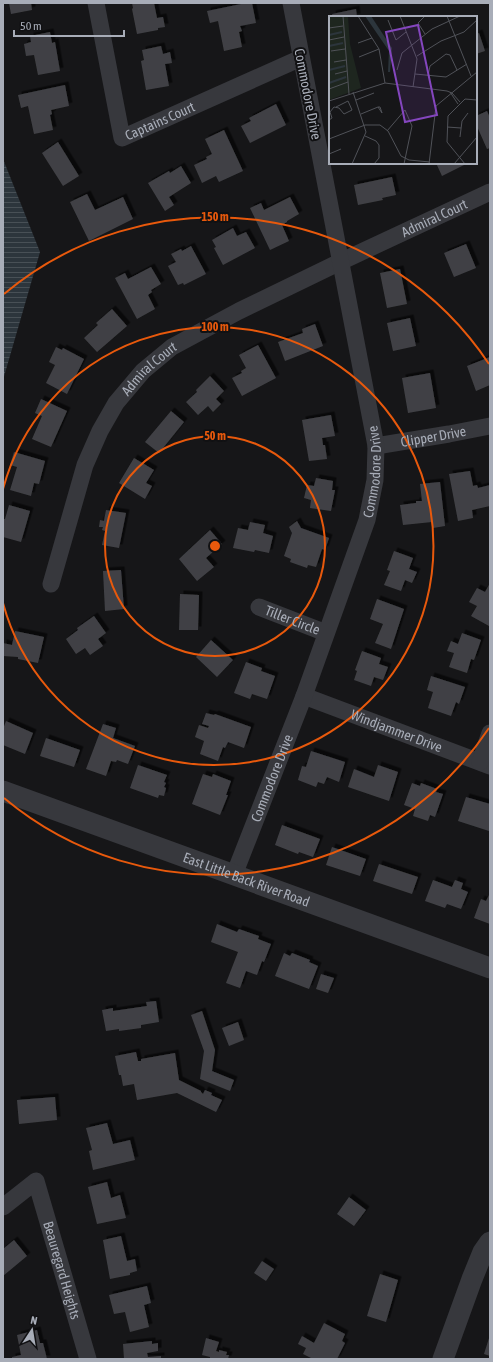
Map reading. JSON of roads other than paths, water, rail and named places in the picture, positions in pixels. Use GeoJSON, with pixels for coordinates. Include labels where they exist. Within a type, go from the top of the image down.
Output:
{"type":"FeatureCollection","features":[{"type":"Feature","properties":{"kind":"street","name":"Captains Court"},"geometry":{"type":"LineString","coordinates":[[96,3],[122,138],[301,58]]}},
{"type":"Feature","properties":{"kind":"street","name":"Commodore Drive"},"geometry":{"type":"LineString","coordinates":[[234,875],[304,696],[367,520],[375,480],[376,446],[291,3]]}},
{"type":"Feature","properties":{"kind":"street","name":"Admiral Court"},"geometry":{"type":"LineString","coordinates":[[51,584],[85,465],[100,431],[116,402],[143,371],[172,346],[239,311],[490,192]]}},
{"type":"Feature","properties":{"kind":"street","name":"Clipper Drive"},"geometry":{"type":"LineString","coordinates":[[376,446],[490,426]]}},
{"type":"Feature","properties":{"kind":"street","name":"Tiller Circle"},"geometry":{"type":"LineString","coordinates":[[259,608],[326,633]]}},
{"type":"Feature","properties":{"kind":"street","name":"Windjammer Drive"},"geometry":{"type":"LineString","coordinates":[[304,696],[485,764]]}},
{"type":"Feature","properties":{"kind":"street"},"geometry":{"type":"LineString","coordinates":[[485,764],[490,733]]}},
{"type":"Feature","properties":{"kind":"street","name":"East Little Back River Road"},"geometry":{"type":"LineString","coordinates":[[3,791],[490,968]]}},
{"type":"Feature","properties":{"kind":"street","name":"Beauregard Heights"},"geometry":{"type":"LineString","coordinates":[[3,1207],[36,1181],[88,1359]]}},
{"type":"Feature","properties":{"kind":"street"},"geometry":{"type":"LineString","coordinates":[[443,1359],[483,1252],[490,1242]]}}]}
